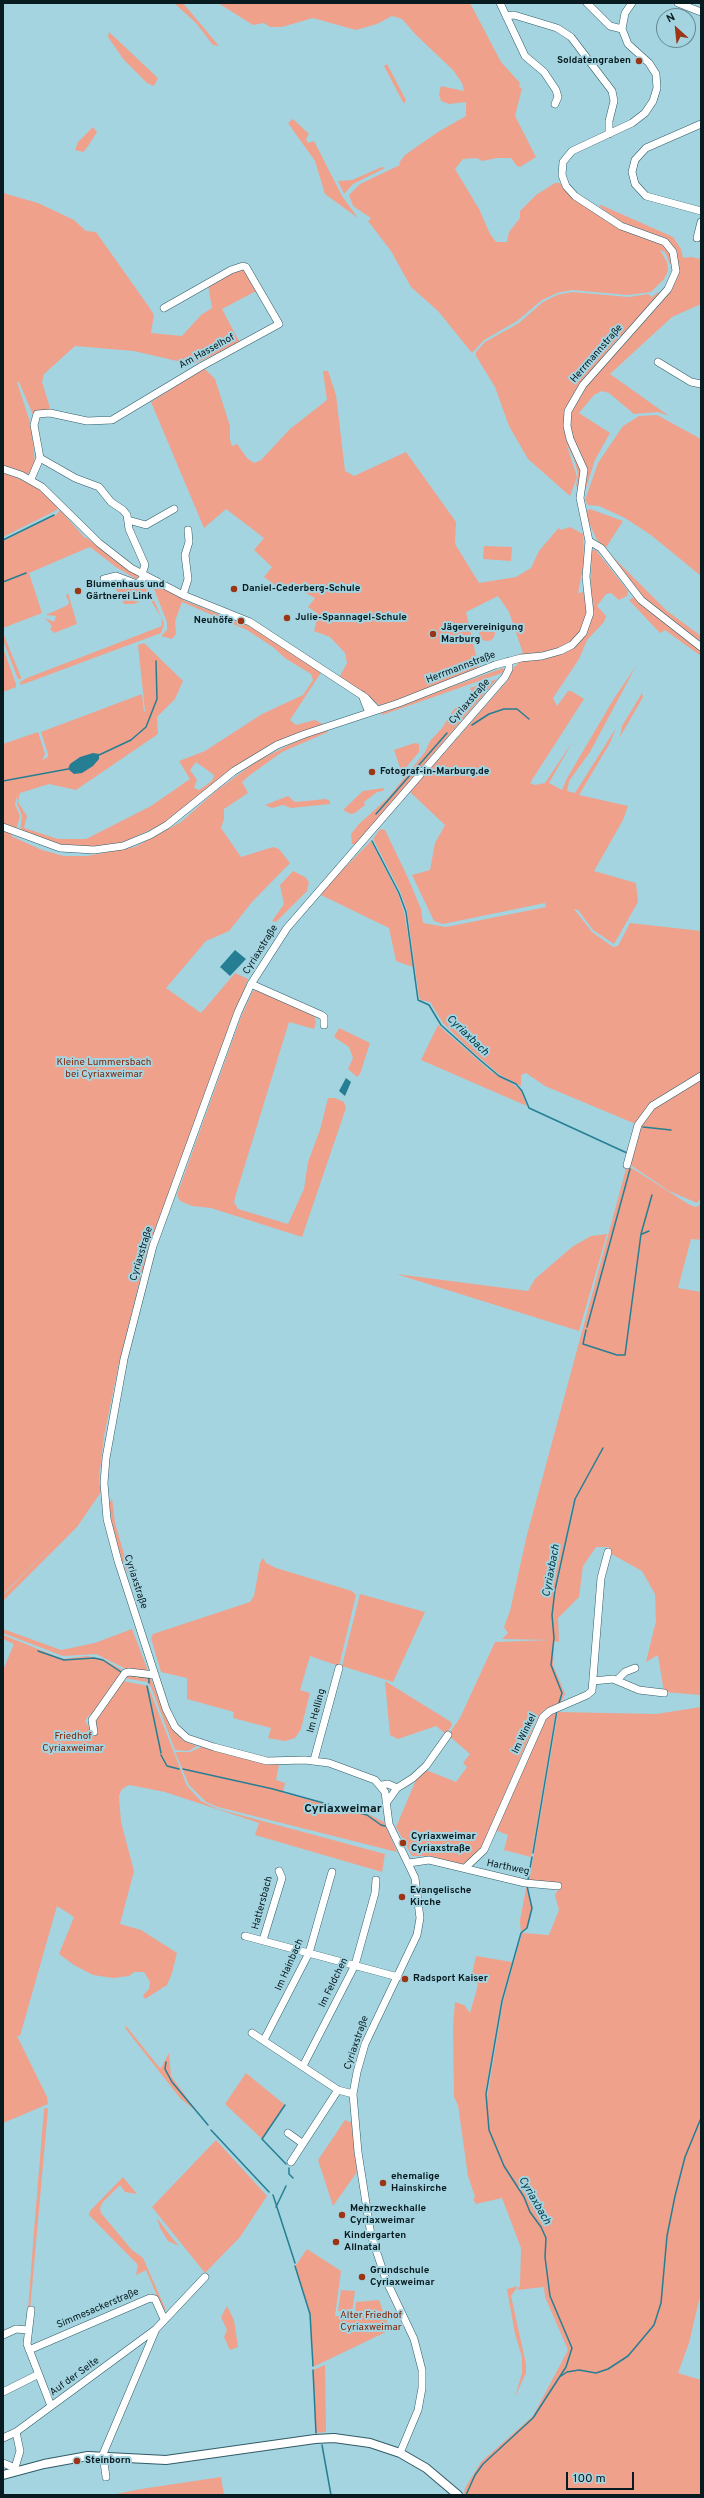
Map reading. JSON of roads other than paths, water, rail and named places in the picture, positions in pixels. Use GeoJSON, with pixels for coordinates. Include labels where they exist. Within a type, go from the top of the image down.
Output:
{"type":"FeatureCollection","features":[{"type":"Feature","properties":{"kind":"main road"},"geometry":{"type":"LineString","coordinates":[[3,2475],[14,2470],[69,2458],[103,2457],[160,2460],[327,2438],[370,2443],[400,2453],[426,2468],[458,2495]]}},
{"type":"Feature","properties":{"kind":"street"},"geometry":{"type":"LineString","coordinates":[[500,3],[525,56],[544,72],[556,90],[558,97],[556,104]]}},
{"type":"Feature","properties":{"kind":"street"},"geometry":{"type":"LineString","coordinates":[[587,3],[610,26],[622,29],[624,15],[632,3]]}},
{"type":"Feature","properties":{"kind":"street"},"geometry":{"type":"LineString","coordinates":[[678,3],[701,12]]}},
{"type":"Feature","properties":{"kind":"street"},"geometry":{"type":"LineString","coordinates":[[506,16],[514,15],[557,28],[571,37],[612,91],[614,100],[609,121],[609,134]]}},
{"type":"Feature","properties":{"kind":"street","name":"Herrmannstraße"},"geometry":{"type":"LineString","coordinates":[[3,827],[60,848],[94,850],[124,846],[150,835],[167,825],[234,771],[277,745],[369,713],[509,661],[560,651],[572,645],[583,633],[590,613],[586,577],[589,540],[580,498],[584,470],[570,439],[567,426],[570,406],[583,385],[615,346],[668,289],[676,271],[673,252],[665,242],[620,226],[575,196],[564,183],[561,168],[570,152],[609,134],[642,116],[651,105],[657,88],[653,69],[629,46],[622,29]]}},
{"type":"Feature","properties":{"kind":"street"},"geometry":{"type":"LineString","coordinates":[[701,124],[646,148],[635,160],[632,172],[635,184],[646,196],[701,211]]}},
{"type":"Feature","properties":{"kind":"street"},"geometry":{"type":"LineString","coordinates":[[697,238],[701,222]]}},
{"type":"Feature","properties":{"kind":"street","name":"Am Hasselhof"},"geometry":{"type":"LineString","coordinates":[[40,458],[34,425],[37,414],[50,413],[87,421],[112,420],[202,366],[279,324],[246,267],[243,266],[225,273],[164,308]]}},
{"type":"Feature","properties":{"kind":"street"},"geometry":{"type":"LineString","coordinates":[[658,362],[691,382],[701,384]]}},
{"type":"Feature","properties":{"kind":"street"},"geometry":{"type":"LineString","coordinates":[[31,479],[40,458],[75,478],[99,487],[111,502],[124,510],[128,520],[129,529],[145,565],[143,575],[137,584],[116,576],[104,579]]}},
{"type":"Feature","properties":{"kind":"street"},"geometry":{"type":"LineString","coordinates":[[3,469],[31,479],[57,501],[99,543],[143,575],[183,595],[250,622],[362,695],[369,700],[377,710]]}},
{"type":"Feature","properties":{"kind":"street"},"geometry":{"type":"LineString","coordinates":[[128,520],[146,526],[174,509]]}},
{"type":"Feature","properties":{"kind":"street"},"geometry":{"type":"LineString","coordinates":[[183,595],[188,579],[185,555],[189,542],[188,530]]}},
{"type":"Feature","properties":{"kind":"street"},"geometry":{"type":"LineString","coordinates":[[589,540],[601,548],[641,600],[701,647]]}},
{"type":"Feature","properties":{"kind":"street","name":"Cyriaxstraße"},"geometry":{"type":"LineString","coordinates":[[400,2453],[416,2416],[422,2388],[420,2360],[408,2322],[386,2280],[371,2235],[358,2152],[353,2094],[356,2072],[366,2044],[415,1939],[420,1918],[417,1887],[409,1863],[389,1824],[387,1802],[382,1786],[367,1776],[314,1760],[280,1762],[258,1759],[187,1738],[175,1727],[169,1716],[155,1675],[110,1530],[104,1493],[106,1458],[127,1345],[153,1246],[238,1012],[251,984],[287,928],[505,677],[509,669],[509,661]]}},
{"type":"Feature","properties":{"kind":"street"},"geometry":{"type":"LineString","coordinates":[[362,695],[369,713]]}},
{"type":"Feature","properties":{"kind":"street"},"geometry":{"type":"LineString","coordinates":[[251,984],[321,1015],[324,1017],[324,1025]]}},
{"type":"Feature","properties":{"kind":"street"},"geometry":{"type":"LineString","coordinates":[[627,1164],[638,1125],[652,1106],[701,1076]]}},
{"type":"Feature","properties":{"kind":"street","name":"Im Winkel"},"geometry":{"type":"LineString","coordinates":[[466,1867],[484,1850],[543,1717],[550,1711],[590,1693],[593,1681],[601,1578],[608,1552]]}},
{"type":"Feature","properties":{"kind":"street","name":"Im Helling"},"geometry":{"type":"LineString","coordinates":[[314,1760],[339,1668]]}},
{"type":"Feature","properties":{"kind":"street"},"geometry":{"type":"LineString","coordinates":[[617,1680],[625,1672],[635,1668]]}},
{"type":"Feature","properties":{"kind":"street"},"geometry":{"type":"LineString","coordinates":[[94,1732],[92,1720],[125,1673],[129,1672],[155,1675]]}},
{"type":"Feature","properties":{"kind":"street"},"geometry":{"type":"LineString","coordinates":[[593,1681],[617,1680],[639,1690],[664,1693]]}},
{"type":"Feature","properties":{"kind":"street"},"geometry":{"type":"LineString","coordinates":[[387,1802],[397,1788],[413,1778],[426,1766],[448,1736]]}},
{"type":"Feature","properties":{"kind":"street","name":"Cyriaxstraße"},"geometry":{"type":"LineString","coordinates":[[382,1786],[388,1784],[397,1788]]}},
{"type":"Feature","properties":{"kind":"street","name":"Harthweg"},"geometry":{"type":"LineString","coordinates":[[409,1863],[429,1860],[466,1867],[525,1883],[558,1886]]}},
{"type":"Feature","properties":{"kind":"street","name":"Hattersbach"},"geometry":{"type":"LineString","coordinates":[[263,1940],[282,1878],[279,1871]]}},
{"type":"Feature","properties":{"kind":"street","name":"Im Hainbach"},"geometry":{"type":"LineString","coordinates":[[264,2040],[308,1953],[332,1872]]}},
{"type":"Feature","properties":{"kind":"street","name":"Im Feldchen"},"geometry":{"type":"LineString","coordinates":[[303,2066],[355,1965],[375,1893],[376,1880]]}},
{"type":"Feature","properties":{"kind":"street","name":"Hattersbach"},"geometry":{"type":"LineString","coordinates":[[245,1936],[398,1977]]}},
{"type":"Feature","properties":{"kind":"street"},"geometry":{"type":"LineString","coordinates":[[252,2033],[338,2090],[353,2094]]}},
{"type":"Feature","properties":{"kind":"street"},"geometry":{"type":"LineString","coordinates":[[291,2162],[338,2090]]}},
{"type":"Feature","properties":{"kind":"street"},"geometry":{"type":"LineString","coordinates":[[288,2133],[302,2143]]}},
{"type":"Feature","properties":{"kind":"street"},"geometry":{"type":"LineString","coordinates":[[106,2477],[103,2457],[156,2329],[205,2277]]}},
{"type":"Feature","properties":{"kind":"street","name":"Simmesackerstraße"},"geometry":{"type":"LineString","coordinates":[[29,2350],[150,2298],[155,2299],[164,2319]]}},
{"type":"Feature","properties":{"kind":"street"},"geometry":{"type":"LineString","coordinates":[[31,2310],[27,2344],[37,2374],[51,2406]]}},
{"type":"Feature","properties":{"kind":"street"},"geometry":{"type":"LineString","coordinates":[[3,2335],[16,2329],[28,2330]]}},
{"type":"Feature","properties":{"kind":"street","name":"Auf der Seite"},"geometry":{"type":"LineString","coordinates":[[3,2438],[16,2432],[156,2329]]}},
{"type":"Feature","properties":{"kind":"street"},"geometry":{"type":"LineString","coordinates":[[3,2392],[37,2374]]}},
{"type":"Feature","properties":{"kind":"street"},"geometry":{"type":"LineString","coordinates":[[3,2463],[14,2470],[20,2451],[16,2432]]}},
{"type":"Feature","properties":{"kind":"water"},"geometry":{"type":"Polygon","coordinates":[[[93,753],[99,754],[99,759],[93,766],[82,773],[74,774],[68,769],[70,764],[80,757],[93,753]]]}},
{"type":"Feature","properties":{"kind":"water"},"geometry":{"type":"Polygon","coordinates":[[[235,950],[246,959],[230,976],[220,967],[235,950]]]}},
{"type":"Feature","properties":{"kind":"water"},"geometry":{"type":"Polygon","coordinates":[[[346,1078],[351,1082],[345,1096],[339,1091],[346,1078]]]}},
{"type":"Feature","properties":{"kind":"waterway"},"geometry":{"type":"LineString","coordinates":[[3,540],[54,515]]}},
{"type":"Feature","properties":{"kind":"waterway"},"geometry":{"type":"LineString","coordinates":[[3,582],[26,573]]}},
{"type":"Feature","properties":{"kind":"waterway"},"geometry":{"type":"LineString","coordinates":[[99,755],[131,740],[146,727],[157,699],[156,661]]}},
{"type":"Feature","properties":{"kind":"waterway"},"geometry":{"type":"LineString","coordinates":[[472,725],[489,714],[504,709],[517,709],[529,719]]}},
{"type":"Feature","properties":{"kind":"waterway"},"geometry":{"type":"LineString","coordinates":[[376,814],[447,733]]}},
{"type":"Feature","properties":{"kind":"waterway"},"geometry":{"type":"LineString","coordinates":[[3,781],[68,769]]}},
{"type":"Feature","properties":{"kind":"waterway","name":"Cyriaxbach"},"geometry":{"type":"LineString","coordinates":[[372,841],[399,893],[406,912],[418,1000],[429,1005],[441,1025],[480,1060],[499,1076],[516,1084],[522,1091],[529,1108],[627,1153]]}},
{"type":"Feature","properties":{"kind":"waterway"},"geometry":{"type":"LineString","coordinates":[[643,1127],[671,1130]]}},
{"type":"Feature","properties":{"kind":"waterway","name":"Cyriaxbach"},"geometry":{"type":"LineString","coordinates":[[587,1327],[630,1169]]}},
{"type":"Feature","properties":{"kind":"waterway","name":"Cyriaxbach"},"geometry":{"type":"LineString","coordinates":[[625,1355],[641,1234],[652,1195]]}},
{"type":"Feature","properties":{"kind":"waterway","name":"Cyriaxbach"},"geometry":{"type":"LineString","coordinates":[[642,1234],[649,1231]]}},
{"type":"Feature","properties":{"kind":"waterway","name":"Cyriaxbach"},"geometry":{"type":"LineString","coordinates":[[586,1330],[583,1344],[617,1355],[625,1355]]}},
{"type":"Feature","properties":{"kind":"waterway","name":"Cyriaxbach"},"geometry":{"type":"LineString","coordinates":[[559,1703],[562,1693],[551,1665],[554,1638],[552,1615],[555,1590],[575,1499],[603,1448]]}},
{"type":"Feature","properties":{"kind":"waterway"},"geometry":{"type":"LineString","coordinates":[[38,1651],[64,1660],[94,1658],[103,1660],[121,1672]]}},
{"type":"Feature","properties":{"kind":"waterway"},"geometry":{"type":"LineString","coordinates":[[129,1675],[149,1678],[149,1683]]}},
{"type":"Feature","properties":{"kind":"waterway"},"geometry":{"type":"LineString","coordinates":[[147,1686],[161,1753]]}},
{"type":"Feature","properties":{"kind":"waterway","name":"Cyriaxbach"},"geometry":{"type":"LineString","coordinates":[[533,1853],[557,1710]]}},
{"type":"Feature","properties":{"kind":"waterway"},"geometry":{"type":"LineString","coordinates":[[161,1755],[167,1766],[179,1769]]}},
{"type":"Feature","properties":{"kind":"waterway"},"geometry":{"type":"LineString","coordinates":[[183,1769],[273,1789],[367,1815],[381,1825],[385,1826]]}},
{"type":"Feature","properties":{"kind":"waterway","name":"Cyriaxbach"},"geometry":{"type":"LineString","coordinates":[[528,1880],[532,1857]]}},
{"type":"Feature","properties":{"kind":"waterway","name":"Cyriaxbach"},"geometry":{"type":"LineString","coordinates":[[466,2495],[475,2475],[483,2464],[533,2418],[566,2367],[572,2348],[550,2296],[545,2257],[546,2238],[541,2227],[530,2212],[524,2197],[504,2166],[489,2130],[486,2094],[502,2001],[521,1933],[527,1928],[532,1908],[527,1886]]}},
{"type":"Feature","properties":{"kind":"waterway"},"geometry":{"type":"LineString","coordinates":[[166,2062],[165,2069],[172,2082],[208,2125]]}},
{"type":"Feature","properties":{"kind":"waterway"},"geometry":{"type":"LineString","coordinates":[[285,2105],[262,2139],[286,2164]]}},
{"type":"Feature","properties":{"kind":"waterway"},"geometry":{"type":"LineString","coordinates":[[561,2376],[567,2372],[579,2370],[596,2373],[608,2369],[628,2356],[654,2325],[661,2303],[667,2236],[675,2196],[685,2157],[701,2118]]}},
{"type":"Feature","properties":{"kind":"waterway"},"geometry":{"type":"LineString","coordinates":[[211,2130],[269,2192]]}},
{"type":"Feature","properties":{"kind":"waterway"},"geometry":{"type":"LineString","coordinates":[[289,2168],[289,2174],[293,2178]]}},
{"type":"Feature","properties":{"kind":"waterway"},"geometry":{"type":"LineString","coordinates":[[276,2207],[286,2186]]}},
{"type":"Feature","properties":{"kind":"waterway"},"geometry":{"type":"LineString","coordinates":[[273,2195],[295,2263]]}},
{"type":"Feature","properties":{"kind":"waterway"},"geometry":{"type":"LineString","coordinates":[[295,2266],[310,2314],[313,2366]]}},
{"type":"Feature","properties":{"kind":"waterway"},"geometry":{"type":"LineString","coordinates":[[313,2370],[316,2433]]}},
{"type":"Feature","properties":{"kind":"waterway"},"geometry":{"type":"LineString","coordinates":[[322,2445],[331,2495]]}},
{"type":"Feature","properties":{"kind":"place","name":"Soldatengraben"},"geometry":{"type":"Point","coordinates":[639,61]}},
{"type":"Feature","properties":{"kind":"place","name":"Daniel-Cederberg-Schule"},"geometry":{"type":"Point","coordinates":[234,589]}},
{"type":"Feature","properties":{"kind":"place","name":"Blumenhaus und Gärtnerei Link"},"geometry":{"type":"Point","coordinates":[78,591]}},
{"type":"Feature","properties":{"kind":"place","name":"Julie-Spannagel-Schule"},"geometry":{"type":"Point","coordinates":[287,618]}},
{"type":"Feature","properties":{"kind":"place","name":"Neuhöfe"},"geometry":{"type":"Point","coordinates":[241,621]}},
{"type":"Feature","properties":{"kind":"place","name":"Jägervereinigung Marburg"},"geometry":{"type":"Point","coordinates":[433,634]}},
{"type":"Feature","properties":{"kind":"place","name":"Fotograf-in-Marburg.de"},"geometry":{"type":"Point","coordinates":[372,772]}},
{"type":"Feature","properties":{"kind":"place","name":"Cyriaxweimar Cyriaxstraße"},"geometry":{"type":"Point","coordinates":[403,1843]}},
{"type":"Feature","properties":{"kind":"place","name":"Evangelische Kirche"},"geometry":{"type":"Point","coordinates":[402,1897]}},
{"type":"Feature","properties":{"kind":"place","name":"Radsport Kaiser"},"geometry":{"type":"Point","coordinates":[405,1979]}},
{"type":"Feature","properties":{"kind":"place","name":"ehemalige Hainskirche"},"geometry":{"type":"Point","coordinates":[383,2183]}},
{"type":"Feature","properties":{"kind":"place","name":"Mehrzweckhalle Cyriaxweimar"},"geometry":{"type":"Point","coordinates":[342,2215]}},
{"type":"Feature","properties":{"kind":"place","name":"Kindergarten Allnatal"},"geometry":{"type":"Point","coordinates":[336,2242]}},
{"type":"Feature","properties":{"kind":"place","name":"Grundschule Cyriaxweimar"},"geometry":{"type":"Point","coordinates":[362,2277]}},
{"type":"Feature","properties":{"kind":"place","name":"Steinborn"},"geometry":{"type":"Point","coordinates":[77,2461]}},
{"type":"Feature","properties":{"kind":"district","name":"Cyriaxweimar"},"geometry":{"type":"Point","coordinates":[343,1810]}},
{"type":"Feature","properties":{"kind":"park label","name":"Kleine Lummersbach bei Cyriaxweimar"},"geometry":{"type":"Point","coordinates":[104,1068]}},
{"type":"Feature","properties":{"kind":"park label","name":"Friedhof Cyriaxweimar"},"geometry":{"type":"Point","coordinates":[73,1742]}},
{"type":"Feature","properties":{"kind":"park label","name":"Alter Friedhof Cyriaxweimar"},"geometry":{"type":"Point","coordinates":[371,2322]}}]}
